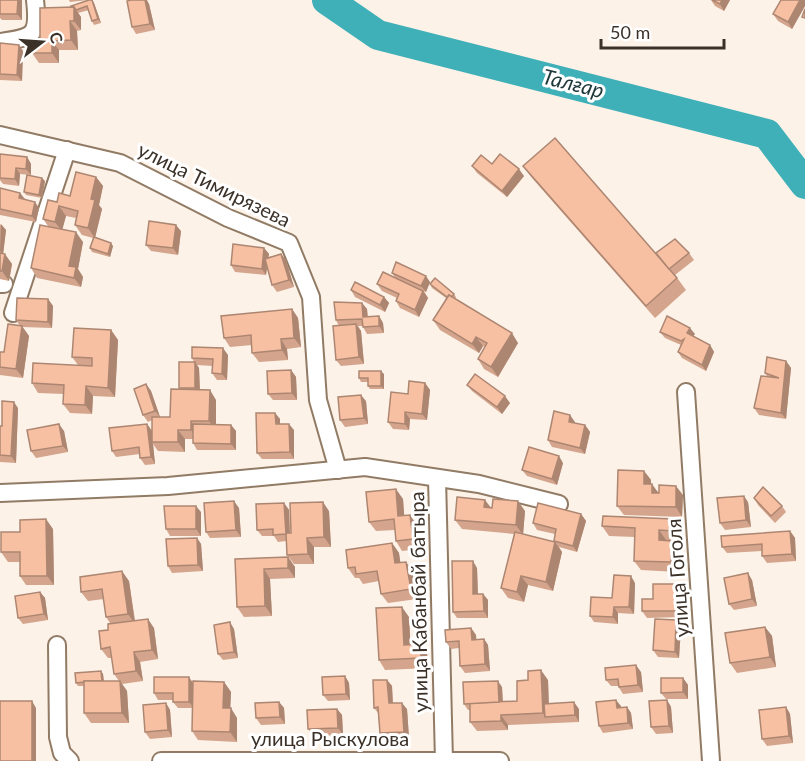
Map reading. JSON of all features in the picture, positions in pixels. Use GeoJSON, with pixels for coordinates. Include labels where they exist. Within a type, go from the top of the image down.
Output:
{"type":"FeatureCollection","features":[{"type":"Feature","properties":{"kind":"street"},"geometry":{"type":"LineString","coordinates":[[0,42],[31,35],[38,23],[35,0]]}},
{"type":"Feature","properties":{"kind":"street","name":"улица Тимирязева"},"geometry":{"type":"LineString","coordinates":[[0,135],[120,163],[228,218],[288,243],[311,297],[318,400],[338,470]]}},
{"type":"Feature","properties":{"kind":"street"},"geometry":{"type":"LineString","coordinates":[[13,313],[67,150]]}},
{"type":"Feature","properties":{"kind":"street","name":"улица Гоголя"},"geometry":{"type":"LineString","coordinates":[[686,392],[711,761]]}},
{"type":"Feature","properties":{"kind":"street"},"geometry":{"type":"LineString","coordinates":[[0,493],[168,486],[365,467],[479,484],[559,504]]}},
{"type":"Feature","properties":{"kind":"street","name":"улица Кабанбай батыра"},"geometry":{"type":"LineString","coordinates":[[437,478],[444,760]]}},
{"type":"Feature","properties":{"kind":"street"},"geometry":{"type":"LineString","coordinates":[[57,645],[58,737],[62,753],[70,761]]}},
{"type":"Feature","properties":{"kind":"street","name":"улица Рыскулова"},"geometry":{"type":"LineString","coordinates":[[161,761],[500,761]]}},
{"type":"Feature","properties":{"kind":"building"},"geometry":{"type":"Polygon","coordinates":[[[0,0],[18,0],[17,14],[0,14],[0,0]]]}},
{"type":"Feature","properties":{"kind":"building"},"geometry":{"type":"Polygon","coordinates":[[[92,0],[98,19],[92,21],[87,6],[76,10],[71,6],[92,0]]]}},
{"type":"Feature","properties":{"kind":"building"},"geometry":{"type":"Polygon","coordinates":[[[145,0],[150,24],[132,27],[127,1],[145,0]]]}},
{"type":"Feature","properties":{"kind":"building"},"geometry":{"type":"Polygon","coordinates":[[[781,0],[800,0],[788,22],[773,14],[781,0]]]}},
{"type":"Feature","properties":{"kind":"building"},"geometry":{"type":"Polygon","coordinates":[[[74,7],[74,21],[70,21],[71,40],[52,41],[52,53],[32,53],[32,42],[40,42],[40,8],[74,7]]]}},
{"type":"Feature","properties":{"kind":"building"},"geometry":{"type":"Polygon","coordinates":[[[0,43],[19,45],[17,75],[0,74],[0,43]]]}},
{"type":"Feature","properties":{"kind":"building"},"geometry":{"type":"Polygon","coordinates":[[[555,138],[677,278],[646,306],[523,166],[555,138]]]}},
{"type":"Feature","properties":{"kind":"building"},"geometry":{"type":"Polygon","coordinates":[[[0,154],[27,157],[26,169],[16,168],[15,179],[0,178],[0,154]]]}},
{"type":"Feature","properties":{"kind":"building"},"geometry":{"type":"Polygon","coordinates":[[[500,154],[519,169],[502,191],[472,166],[481,155],[492,164],[500,154]]]}},
{"type":"Feature","properties":{"kind":"building"},"geometry":{"type":"Polygon","coordinates":[[[76,172],[96,177],[91,199],[95,200],[88,228],[75,225],[78,211],[59,206],[55,222],[43,219],[48,200],[57,202],[59,193],[70,196],[76,172]]]}},
{"type":"Feature","properties":{"kind":"building"},"geometry":{"type":"Polygon","coordinates":[[[27,175],[42,178],[39,195],[24,192],[27,175]]]}},
{"type":"Feature","properties":{"kind":"building"},"geometry":{"type":"Polygon","coordinates":[[[0,188],[20,193],[19,198],[35,202],[32,216],[0,209],[0,188]]]}},
{"type":"Feature","properties":{"kind":"building"},"geometry":{"type":"Polygon","coordinates":[[[149,221],[176,225],[173,248],[146,245],[149,221]]]}},
{"type":"Feature","properties":{"kind":"building"},"geometry":{"type":"Polygon","coordinates":[[[40,225],[76,232],[69,266],[76,267],[74,278],[31,268],[40,225]]]}},
{"type":"Feature","properties":{"kind":"building"},"geometry":{"type":"Polygon","coordinates":[[[94,237],[111,243],[108,254],[90,248],[94,237]]]}},
{"type":"Feature","properties":{"kind":"building"},"geometry":{"type":"Polygon","coordinates":[[[675,239],[689,253],[669,269],[656,253],[675,239]]]}},
{"type":"Feature","properties":{"kind":"building"},"geometry":{"type":"Polygon","coordinates":[[[233,244],[264,248],[262,269],[231,265],[233,244]]]}},
{"type":"Feature","properties":{"kind":"building"},"geometry":{"type":"Polygon","coordinates":[[[0,253],[5,254],[2,271],[0,271],[0,253]]]}},
{"type":"Feature","properties":{"kind":"building"},"geometry":{"type":"Polygon","coordinates":[[[281,254],[289,280],[272,285],[265,259],[281,254]]]}},
{"type":"Feature","properties":{"kind":"building"},"geometry":{"type":"Polygon","coordinates":[[[396,262],[426,276],[421,286],[392,273],[396,262]]]}},
{"type":"Feature","properties":{"kind":"building"},"geometry":{"type":"Polygon","coordinates":[[[383,272],[423,291],[415,310],[396,301],[399,294],[377,284],[383,272]]]}},
{"type":"Feature","properties":{"kind":"building"},"geometry":{"type":"Polygon","coordinates":[[[435,278],[454,294],[452,297],[449,295],[447,297],[430,284],[435,278]]]}},
{"type":"Feature","properties":{"kind":"building"},"geometry":{"type":"Polygon","coordinates":[[[355,282],[384,297],[380,305],[351,290],[355,282]]]}},
{"type":"Feature","properties":{"kind":"building"},"geometry":{"type":"Polygon","coordinates":[[[449,295],[512,333],[491,367],[478,359],[487,343],[476,337],[472,344],[433,320],[449,295]]]}},
{"type":"Feature","properties":{"kind":"building"},"geometry":{"type":"Polygon","coordinates":[[[17,298],[48,299],[48,322],[16,320],[17,298]]]}},
{"type":"Feature","properties":{"kind":"building"},"geometry":{"type":"Polygon","coordinates":[[[334,302],[362,303],[363,317],[379,316],[379,326],[363,327],[362,319],[336,320],[334,302]]]}},
{"type":"Feature","properties":{"kind":"building"},"geometry":{"type":"Polygon","coordinates":[[[292,309],[294,338],[281,339],[282,350],[252,353],[251,335],[224,338],[221,316],[292,309]]]}},
{"type":"Feature","properties":{"kind":"building"},"geometry":{"type":"Polygon","coordinates":[[[667,316],[690,328],[687,333],[710,345],[702,365],[678,352],[684,339],[681,341],[660,332],[667,316]]]}},
{"type":"Feature","properties":{"kind":"building"},"geometry":{"type":"Polygon","coordinates":[[[8,324],[22,326],[16,369],[0,367],[0,352],[4,352],[8,324]]]}},
{"type":"Feature","properties":{"kind":"building"},"geometry":{"type":"Polygon","coordinates":[[[356,324],[359,357],[336,360],[333,326],[356,324]]]}},
{"type":"Feature","properties":{"kind":"building"},"geometry":{"type":"Polygon","coordinates":[[[74,328],[111,330],[108,388],[86,386],[85,405],[63,404],[64,385],[32,383],[33,363],[92,366],[92,358],[72,357],[74,328]]]}},
{"type":"Feature","properties":{"kind":"building"},"geometry":{"type":"Polygon","coordinates":[[[192,347],[223,348],[222,374],[212,373],[213,359],[192,358],[192,347]]]}},
{"type":"Feature","properties":{"kind":"building"},"geometry":{"type":"Polygon","coordinates":[[[767,357],[786,361],[781,413],[754,408],[761,376],[779,378],[765,373],[767,357]]]}},
{"type":"Feature","properties":{"kind":"building"},"geometry":{"type":"Polygon","coordinates":[[[179,362],[195,362],[195,388],[179,388],[179,362]]]}},
{"type":"Feature","properties":{"kind":"building"},"geometry":{"type":"Polygon","coordinates":[[[291,370],[292,393],[268,394],[267,371],[291,370]]]}},
{"type":"Feature","properties":{"kind":"building"},"geometry":{"type":"Polygon","coordinates":[[[359,371],[381,371],[381,386],[368,386],[368,378],[359,378],[359,371]]]}},
{"type":"Feature","properties":{"kind":"building"},"geometry":{"type":"Polygon","coordinates":[[[475,374],[505,396],[497,407],[467,385],[475,374]]]}},
{"type":"Feature","properties":{"kind":"building"},"geometry":{"type":"Polygon","coordinates":[[[409,381],[425,383],[422,414],[405,412],[405,424],[388,422],[391,392],[408,394],[409,381]]]}},
{"type":"Feature","properties":{"kind":"building"},"geometry":{"type":"Polygon","coordinates":[[[146,384],[155,411],[143,415],[134,389],[146,384]]]}},
{"type":"Feature","properties":{"kind":"building"},"geometry":{"type":"Polygon","coordinates":[[[171,389],[210,390],[209,421],[191,421],[191,430],[178,430],[178,442],[152,442],[152,417],[170,417],[171,389]]]}},
{"type":"Feature","properties":{"kind":"building"},"geometry":{"type":"Polygon","coordinates":[[[361,395],[364,418],[340,420],[338,397],[361,395]]]}},
{"type":"Feature","properties":{"kind":"building"},"geometry":{"type":"Polygon","coordinates":[[[2,401],[14,402],[11,456],[0,455],[2,401]]]}},
{"type":"Feature","properties":{"kind":"building"},"geometry":{"type":"Polygon","coordinates":[[[554,411],[570,415],[569,422],[585,425],[580,448],[548,440],[554,411]]]}},
{"type":"Feature","properties":{"kind":"building"},"geometry":{"type":"Polygon","coordinates":[[[256,413],[275,413],[276,424],[289,424],[290,452],[257,453],[256,413]]]}},
{"type":"Feature","properties":{"kind":"building"},"geometry":{"type":"Polygon","coordinates":[[[59,424],[63,446],[31,451],[27,430],[59,424]]]}},
{"type":"Feature","properties":{"kind":"building"},"geometry":{"type":"Polygon","coordinates":[[[147,424],[151,457],[140,458],[139,447],[112,451],[109,428],[147,424]]]}},
{"type":"Feature","properties":{"kind":"building"},"geometry":{"type":"Polygon","coordinates":[[[193,424],[231,425],[231,444],[193,443],[193,424]]]}},
{"type":"Feature","properties":{"kind":"building"},"geometry":{"type":"Polygon","coordinates":[[[529,447],[559,456],[552,479],[522,470],[529,447]]]}},
{"type":"Feature","properties":{"kind":"building"},"geometry":{"type":"Polygon","coordinates":[[[618,470],[644,471],[644,484],[652,484],[652,493],[659,493],[659,485],[676,486],[676,507],[617,506],[618,470]]]}},
{"type":"Feature","properties":{"kind":"building"},"geometry":{"type":"Polygon","coordinates":[[[763,487],[782,506],[771,516],[754,498],[763,487]]]}},
{"type":"Feature","properties":{"kind":"building"},"geometry":{"type":"Polygon","coordinates":[[[396,489],[398,516],[410,515],[413,539],[396,541],[394,519],[369,522],[366,492],[396,489]]]}},
{"type":"Feature","properties":{"kind":"building"},"geometry":{"type":"Polygon","coordinates":[[[744,496],[746,520],[720,523],[717,498],[744,496]]]}},
{"type":"Feature","properties":{"kind":"building"},"geometry":{"type":"Polygon","coordinates":[[[457,497],[485,500],[484,507],[492,508],[493,499],[518,501],[516,525],[455,520],[457,497]]]}},
{"type":"Feature","properties":{"kind":"building"},"geometry":{"type":"Polygon","coordinates":[[[234,501],[236,530],[206,532],[204,503],[234,501]]]}},
{"type":"Feature","properties":{"kind":"building"},"geometry":{"type":"Polygon","coordinates":[[[323,502],[324,537],[307,538],[308,554],[287,555],[286,533],[291,533],[290,503],[323,502]]]}},
{"type":"Feature","properties":{"kind":"building"},"geometry":{"type":"Polygon","coordinates":[[[284,503],[286,534],[273,535],[273,529],[257,530],[256,504],[284,503]]]}},
{"type":"Feature","properties":{"kind":"building"},"geometry":{"type":"Polygon","coordinates":[[[538,503],[581,514],[573,546],[554,541],[556,529],[533,523],[538,503]]]}},
{"type":"Feature","properties":{"kind":"building"},"geometry":{"type":"Polygon","coordinates":[[[164,506],[196,506],[196,529],[166,529],[164,506]]]}},
{"type":"Feature","properties":{"kind":"building"},"geometry":{"type":"Polygon","coordinates":[[[603,516],[673,519],[673,531],[659,530],[659,540],[672,541],[671,562],[634,561],[635,528],[602,526],[603,516]]]}},
{"type":"Feature","properties":{"kind":"building"},"geometry":{"type":"Polygon","coordinates":[[[46,519],[47,576],[20,576],[20,552],[1,552],[1,532],[20,532],[20,520],[46,519]]]}},
{"type":"Feature","properties":{"kind":"building"},"geometry":{"type":"Polygon","coordinates":[[[790,531],[792,554],[762,556],[762,544],[722,547],[721,536],[790,531]]]}},
{"type":"Feature","properties":{"kind":"building"},"geometry":{"type":"Polygon","coordinates":[[[515,532],[555,542],[546,582],[521,576],[517,592],[501,588],[515,532]]]}},
{"type":"Feature","properties":{"kind":"building"},"geometry":{"type":"Polygon","coordinates":[[[197,538],[198,565],[168,566],[166,539],[197,538]]]}},
{"type":"Feature","properties":{"kind":"building"},"geometry":{"type":"Polygon","coordinates":[[[392,543],[395,563],[406,562],[411,589],[381,594],[377,571],[356,574],[355,567],[348,568],[346,550],[392,543]]]}},
{"type":"Feature","properties":{"kind":"building"},"geometry":{"type":"Polygon","coordinates":[[[288,557],[288,568],[264,569],[265,606],[237,607],[235,559],[288,557]]]}},
{"type":"Feature","properties":{"kind":"building"},"geometry":{"type":"Polygon","coordinates":[[[452,561],[473,561],[473,594],[483,594],[484,611],[453,612],[452,561]]]}},
{"type":"Feature","properties":{"kind":"building"},"geometry":{"type":"Polygon","coordinates":[[[122,571],[128,614],[106,617],[102,589],[81,592],[80,577],[122,571]]]}},
{"type":"Feature","properties":{"kind":"building"},"geometry":{"type":"Polygon","coordinates":[[[748,573],[752,599],[729,604],[724,578],[748,573]]]}},
{"type":"Feature","properties":{"kind":"building"},"geometry":{"type":"Polygon","coordinates":[[[614,575],[631,576],[629,607],[614,607],[613,617],[590,616],[591,597],[612,598],[614,575]]]}},
{"type":"Feature","properties":{"kind":"building"},"geometry":{"type":"Polygon","coordinates":[[[653,584],[678,584],[678,611],[642,611],[642,599],[653,599],[653,584]]]}},
{"type":"Feature","properties":{"kind":"building"},"geometry":{"type":"Polygon","coordinates":[[[40,592],[44,614],[18,618],[15,596],[40,592]]]}},
{"type":"Feature","properties":{"kind":"building"},"geometry":{"type":"Polygon","coordinates":[[[402,607],[404,645],[420,644],[421,658],[379,660],[376,608],[402,607]]]}},
{"type":"Feature","properties":{"kind":"building"},"geometry":{"type":"Polygon","coordinates":[[[148,619],[152,650],[134,652],[136,671],[114,674],[110,647],[101,649],[99,631],[108,630],[108,624],[148,619]]]}},
{"type":"Feature","properties":{"kind":"building"},"geometry":{"type":"Polygon","coordinates":[[[655,619],[676,620],[675,652],[653,650],[655,619]]]}},
{"type":"Feature","properties":{"kind":"building"},"geometry":{"type":"Polygon","coordinates":[[[230,622],[234,652],[218,654],[214,625],[230,622]]]}},
{"type":"Feature","properties":{"kind":"building"},"geometry":{"type":"Polygon","coordinates":[[[765,627],[770,657],[730,663],[725,633],[765,627]]]}},
{"type":"Feature","properties":{"kind":"building"},"geometry":{"type":"Polygon","coordinates":[[[471,628],[472,640],[484,639],[485,664],[460,666],[459,641],[446,642],[445,630],[471,628]]]}},
{"type":"Feature","properties":{"kind":"building"},"geometry":{"type":"Polygon","coordinates":[[[636,665],[638,685],[619,687],[618,679],[606,680],[605,668],[636,665]]]}},
{"type":"Feature","properties":{"kind":"building"},"geometry":{"type":"Polygon","coordinates":[[[541,670],[543,713],[501,715],[501,721],[470,722],[470,703],[517,701],[517,681],[528,680],[528,671],[541,670]]]}},
{"type":"Feature","properties":{"kind":"building"},"geometry":{"type":"Polygon","coordinates":[[[101,671],[102,681],[76,683],[75,673],[101,671]]]}},
{"type":"Feature","properties":{"kind":"building"},"geometry":{"type":"Polygon","coordinates":[[[345,676],[346,694],[323,695],[322,677],[345,676]]]}},
{"type":"Feature","properties":{"kind":"building"},"geometry":{"type":"Polygon","coordinates":[[[154,677],[189,677],[189,702],[173,702],[173,693],[154,693],[154,677]]]}},
{"type":"Feature","properties":{"kind":"building"},"geometry":{"type":"Polygon","coordinates":[[[661,678],[683,678],[683,692],[661,693],[661,678]]]}},
{"type":"Feature","properties":{"kind":"building"},"geometry":{"type":"Polygon","coordinates":[[[373,680],[387,680],[389,703],[402,703],[404,732],[380,733],[378,707],[374,708],[373,680]]]}},
{"type":"Feature","properties":{"kind":"building"},"geometry":{"type":"Polygon","coordinates":[[[84,681],[120,681],[122,713],[84,713],[84,681]]]}},
{"type":"Feature","properties":{"kind":"building"},"geometry":{"type":"Polygon","coordinates":[[[193,681],[224,682],[223,708],[231,708],[230,732],[192,731],[193,681]]]}},
{"type":"Feature","properties":{"kind":"building"},"geometry":{"type":"Polygon","coordinates":[[[498,681],[499,702],[464,704],[463,682],[498,681]]]}},
{"type":"Feature","properties":{"kind":"building"},"geometry":{"type":"Polygon","coordinates":[[[616,700],[617,708],[627,707],[628,723],[599,726],[596,702],[616,700]]]}},
{"type":"Feature","properties":{"kind":"building"},"geometry":{"type":"Polygon","coordinates":[[[667,700],[669,726],[651,727],[649,701],[667,700]]]}},
{"type":"Feature","properties":{"kind":"building"},"geometry":{"type":"Polygon","coordinates":[[[0,701],[32,701],[32,761],[0,761],[0,701]]]}},
{"type":"Feature","properties":{"kind":"building"},"geometry":{"type":"Polygon","coordinates":[[[279,702],[280,717],[256,718],[255,703],[279,702]]]}},
{"type":"Feature","properties":{"kind":"building"},"geometry":{"type":"Polygon","coordinates":[[[574,702],[575,715],[545,717],[544,704],[574,702]]]}},
{"type":"Feature","properties":{"kind":"building"},"geometry":{"type":"Polygon","coordinates":[[[166,703],[168,730],[145,732],[143,705],[166,703]]]}},
{"type":"Feature","properties":{"kind":"building"},"geometry":{"type":"Polygon","coordinates":[[[786,707],[789,736],[762,739],[759,710],[786,707]]]}},
{"type":"Feature","properties":{"kind":"building"},"geometry":{"type":"Polygon","coordinates":[[[337,709],[338,728],[308,729],[307,710],[337,709]]]}},
{"type":"Feature","properties":{"kind":"waterway","name":"Талғар"},"geometry":{"type":"LineString","coordinates":[[327,0],[378,35],[767,134],[805,184]]}}]}
